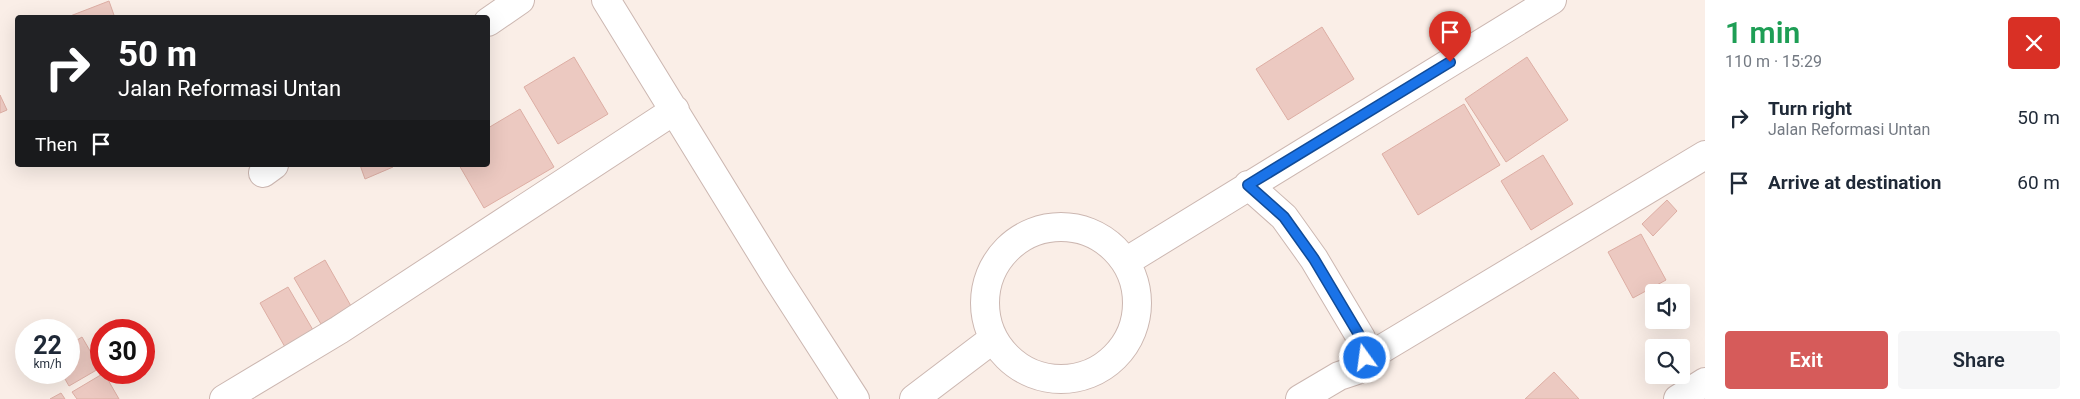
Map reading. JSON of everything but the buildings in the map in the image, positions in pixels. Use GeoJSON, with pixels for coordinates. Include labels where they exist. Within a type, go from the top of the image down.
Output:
{"type":"FeatureCollection","features":[{"type":"Feature","properties":{"kind":"street"},"geometry":{"type":"LineString","coordinates":[[490,21],[520,0]]}},
{"type":"Feature","properties":{"kind":"street"},"geometry":{"type":"LineString","coordinates":[[606,0],[777,278],[855,399]]}},
{"type":"Feature","properties":{"kind":"street"},"geometry":{"type":"LineString","coordinates":[[1126,261],[1552,0]]}},
{"type":"Feature","properties":{"kind":"street"},"geometry":{"type":"LineString","coordinates":[[224,399],[339,330],[675,110]]}},
{"type":"Feature","properties":{"kind":"street"},"geometry":{"type":"LineString","coordinates":[[1300,399],[1339,376],[1357,370],[1365,358],[1705,154]]}},
{"type":"Feature","properties":{"kind":"street"},"geometry":{"type":"LineString","coordinates":[[1248,185],[1284,217],[1314,259],[1361,338],[1365,358]]}},
{"type":"Feature","properties":{"kind":"street"},"geometry":{"type":"LineString","coordinates":[[1050,226],[1080,227],[1106,240],[1126,261],[1137,290],[1136,321],[1123,349],[1100,370],[1071,380],[1040,377],[1013,363],[993,339],[984,311],[987,282],[1000,255],[1023,236],[1050,226]]}},
{"type":"Feature","properties":{"kind":"street"},"geometry":{"type":"LineString","coordinates":[[914,399],[993,339]]}},
{"type":"Feature","properties":{"kind":"street"},"geometry":{"type":"LineString","coordinates":[[1678,399],[1705,382]]}},
{"type":"Feature","properties":{"kind":"route"},"geometry":{"type":"LineString","coordinates":[[1365,358],[1361,338],[1314,259],[1284,217],[1248,185],[1450,62]]}}]}
